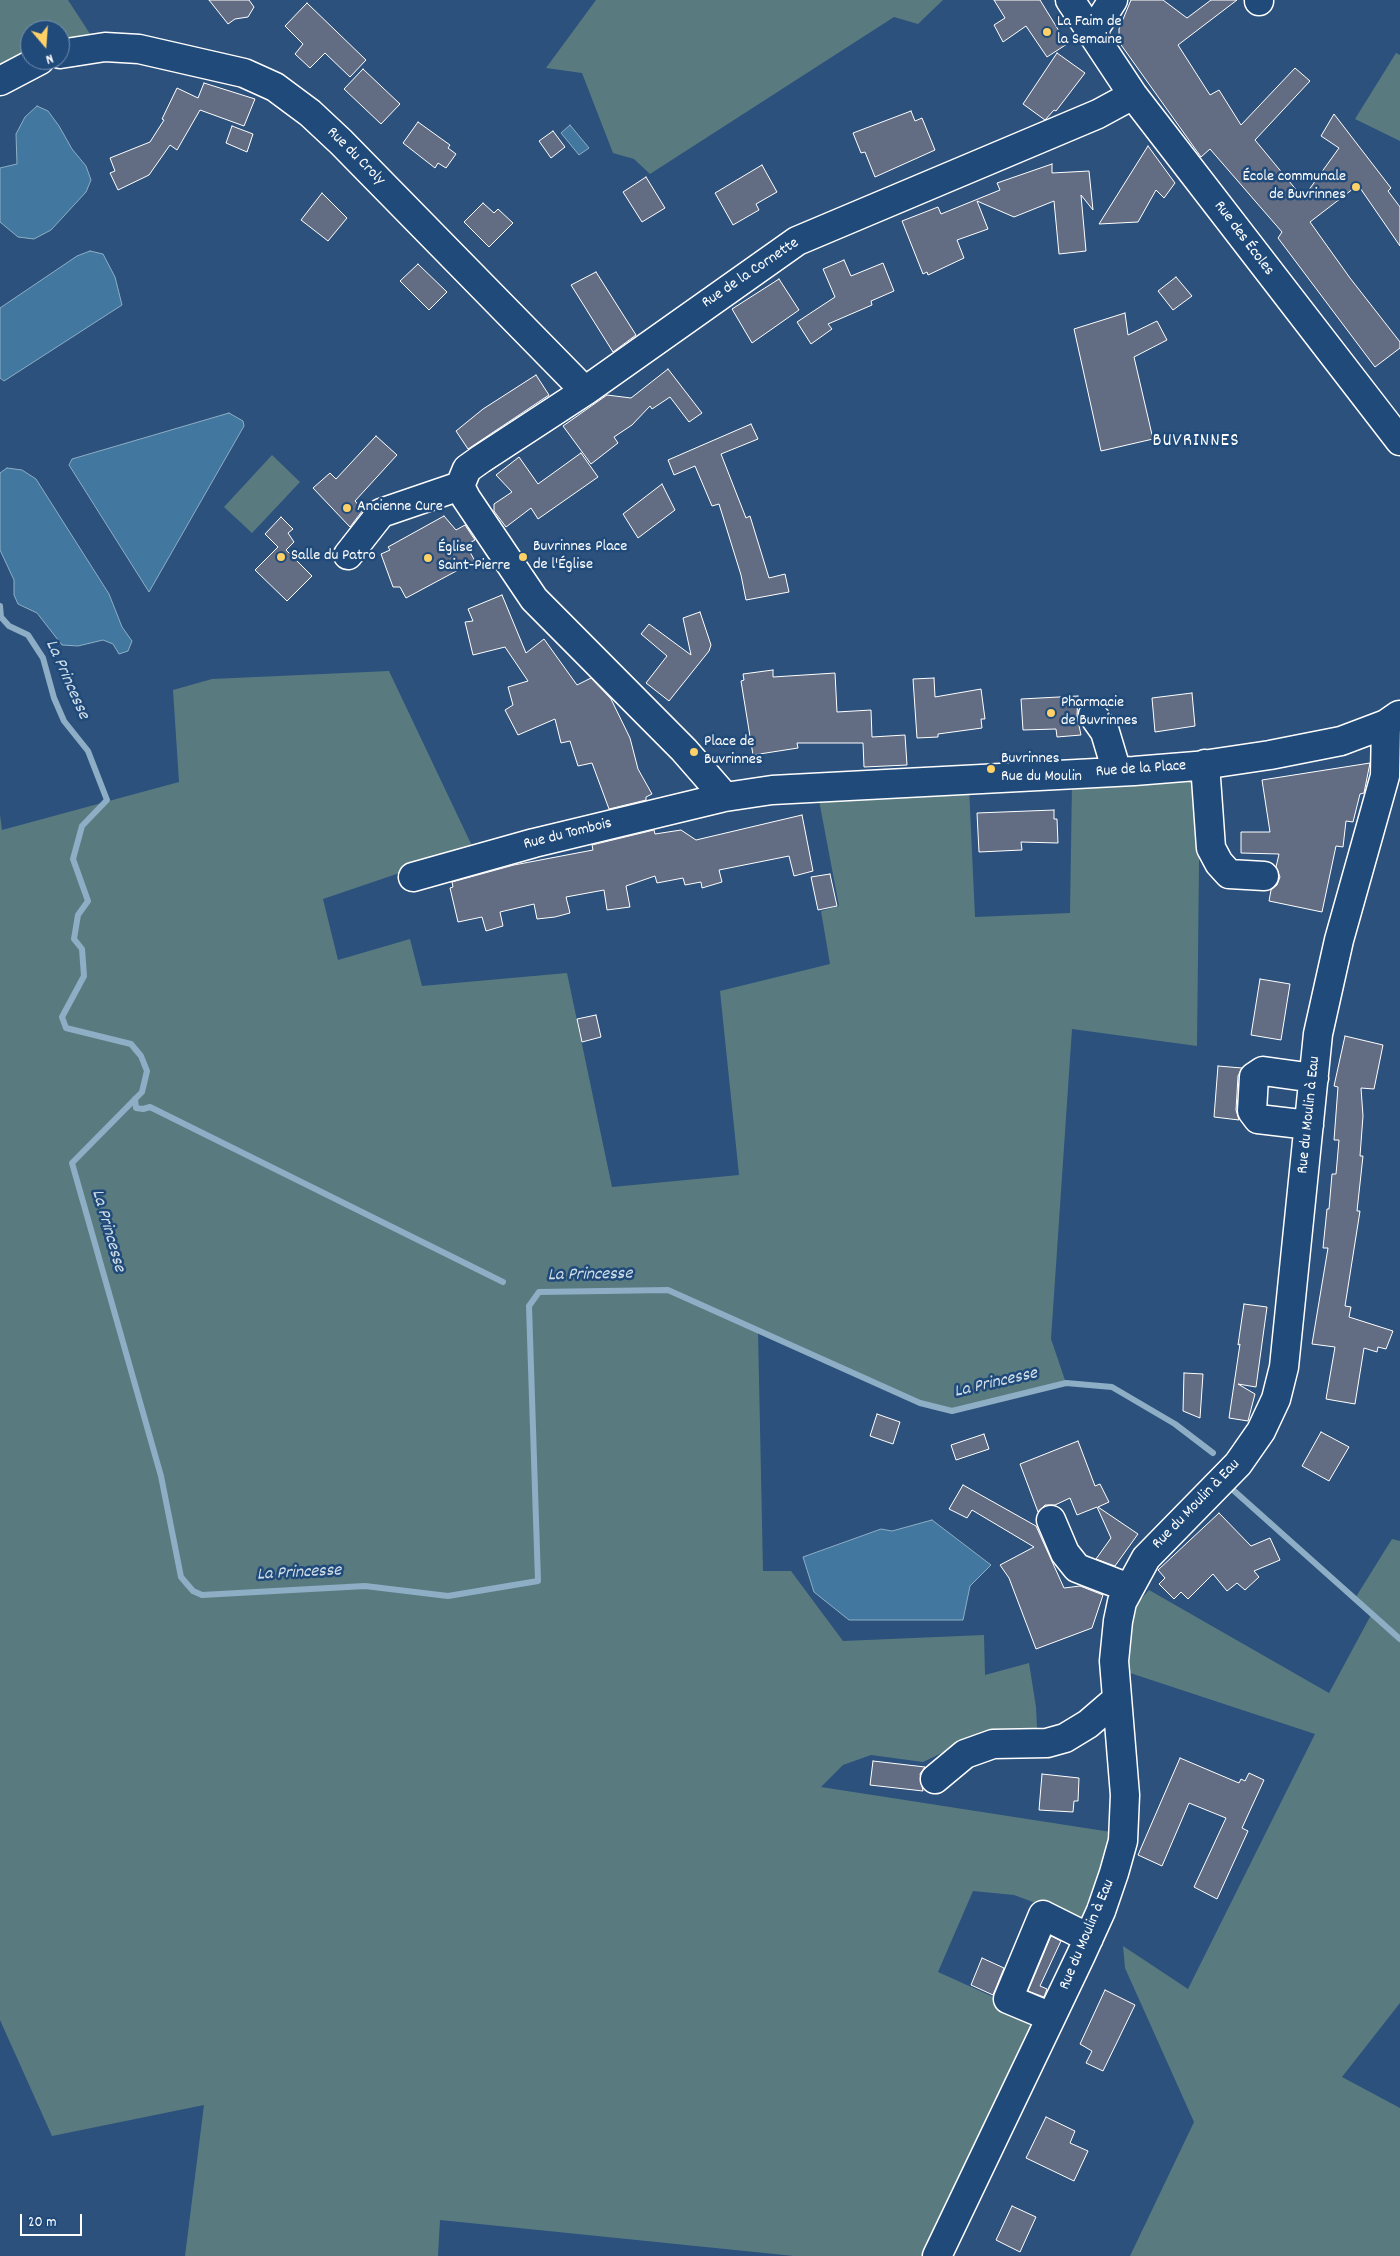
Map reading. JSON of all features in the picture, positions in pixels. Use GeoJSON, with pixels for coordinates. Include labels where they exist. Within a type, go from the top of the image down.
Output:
{"type":"FeatureCollection","features":[{"type":"Feature","properties":{"kind":"street","name":"Rue des Écoles"},"geometry":{"type":"LineString","coordinates":[[1070,0],[1134,95],[1400,441]]}},
{"type":"Feature","properties":{"kind":"street"},"geometry":{"type":"LineString","coordinates":[[1092,32],[1113,0]]}},
{"type":"Feature","properties":{"kind":"street","name":"Rue du Croly"},"geometry":{"type":"LineString","coordinates":[[70,52],[105,47],[139,48],[244,73],[275,87],[310,113],[341,142],[585,391]]}},
{"type":"Feature","properties":{"kind":"street"},"geometry":{"type":"LineString","coordinates":[[0,81],[21,70]]}},
{"type":"Feature","properties":{"kind":"street","name":"Rue de la Cornette"},"geometry":{"type":"LineString","coordinates":[[460,486],[467,469],[585,391],[797,241],[1091,118],[1134,95]]}},
{"type":"Feature","properties":{"kind":"street"},"geometry":{"type":"LineString","coordinates":[[348,555],[381,513],[460,486],[466,498],[534,599],[684,750],[725,797]]}},
{"type":"Feature","properties":{"kind":"street"},"geometry":{"type":"LineString","coordinates":[[1093,715],[1105,732],[1117,772]]}},
{"type":"Feature","properties":{"kind":"street","name":"Rue de la Place"},"geometry":{"type":"LineString","coordinates":[[725,797],[772,790],[1117,772],[1205,764],[1270,755],[1341,741],[1393,719]]}},
{"type":"Feature","properties":{"kind":"street","name":"Rue du Moulin à Eau"},"geometry":{"type":"LineString","coordinates":[[937,2256],[1089,1938],[1101,1911],[1123,1841],[1126,1795],[1114,1661],[1118,1621],[1129,1588],[1146,1558],[1238,1464],[1261,1431],[1276,1400],[1284,1367],[1318,1034],[1340,940],[1385,776],[1393,719]]}},
{"type":"Feature","properties":{"kind":"street"},"geometry":{"type":"LineString","coordinates":[[1205,764],[1210,848],[1219,863],[1229,874],[1264,876]]}},
{"type":"Feature","properties":{"kind":"street","name":"Rue du Tombois"},"geometry":{"type":"LineString","coordinates":[[412,877],[534,843],[725,797]]}},
{"type":"Feature","properties":{"kind":"street"},"geometry":{"type":"LineString","coordinates":[[1309,1125],[1258,1119],[1252,1111],[1254,1077],[1263,1071],[1314,1078]]}},
{"type":"Feature","properties":{"kind":"street"},"geometry":{"type":"LineString","coordinates":[[1051,1520],[1065,1553],[1076,1568],[1129,1588]]}},
{"type":"Feature","properties":{"kind":"street"},"geometry":{"type":"LineString","coordinates":[[935,1779],[965,1754],[992,1744],[1047,1743],[1065,1738],[1088,1724],[1116,1699]]}},
{"type":"Feature","properties":{"kind":"street"},"geometry":{"type":"LineString","coordinates":[[1051,2017],[1008,1999],[1043,1914],[1089,1938]]}},
{"type":"Feature","properties":{"kind":"green space"},"geometry":{"type":"Polygon","coordinates":[[[0,0],[68,0],[94,40],[70,45],[70,20],[20,20],[20,61],[0,71],[0,0]]]}},
{"type":"Feature","properties":{"kind":"green space"},"geometry":{"type":"Polygon","coordinates":[[[596,0],[943,0],[918,24],[894,17],[650,174],[634,159],[613,153],[582,73],[546,68],[596,0]]]}},
{"type":"Feature","properties":{"kind":"green space"},"geometry":{"type":"Polygon","coordinates":[[[1396,53],[1400,55],[1400,141],[1355,119],[1396,53]]]}},
{"type":"Feature","properties":{"kind":"green space"},"geometry":{"type":"Polygon","coordinates":[[[272,455],[300,482],[252,533],[224,507],[272,455]]]}},
{"type":"Feature","properties":{"kind":"green space"},"geometry":{"type":"Polygon","coordinates":[[[389,671],[473,848],[323,899],[338,960],[410,939],[422,986],[567,973],[612,1187],[739,1175],[720,991],[830,964],[821,911],[839,906],[818,795],[969,787],[975,917],[1070,913],[1072,784],[1200,774],[1197,1046],[1072,1029],[1051,1339],[1066,1383],[952,1411],[920,1403],[758,1331],[763,1571],[791,1571],[843,1641],[984,1635],[985,1675],[1029,1663],[1036,1707],[1037,1728],[985,1732],[923,1762],[871,1755],[843,1765],[821,1787],[1111,1832],[1104,1871],[1084,1921],[1014,1895],[973,1891],[938,1972],[1040,2018],[928,2256],[794,2256],[440,2220],[438,2256],[185,2256],[204,2105],[52,2136],[0,2020],[0,815],[2,830],[179,782],[173,690],[212,679],[389,671]]]}},
{"type":"Feature","properties":{"kind":"green space"},"geometry":{"type":"Polygon","coordinates":[[[1392,1539],[1400,1541],[1400,2003],[1342,2077],[1400,2108],[1400,2256],[1130,2256],[1194,2122],[1125,1968],[1123,1946],[1188,1989],[1315,1734],[1124,1671],[1124,1652],[1135,1606],[1149,1590],[1329,1693],[1371,1615],[1354,1600],[1392,1539]]]}},
{"type":"Feature","properties":{"kind":"water"},"geometry":{"type":"Polygon","coordinates":[[[37,106],[48,111],[59,126],[72,149],[86,166],[91,180],[86,192],[51,230],[34,239],[18,237],[0,222],[0,168],[17,164],[16,134],[25,117],[37,106]]]}},
{"type":"Feature","properties":{"kind":"water"},"geometry":{"type":"Polygon","coordinates":[[[570,125],[589,148],[579,155],[561,133],[570,125]]]}},
{"type":"Feature","properties":{"kind":"water"},"geometry":{"type":"Polygon","coordinates":[[[90,251],[103,254],[115,277],[122,305],[4,381],[0,378],[0,308],[77,256],[90,251]]]}},
{"type":"Feature","properties":{"kind":"water"},"geometry":{"type":"Polygon","coordinates":[[[229,413],[243,421],[244,426],[149,592],[69,465],[72,459],[229,413]]]}},
{"type":"Feature","properties":{"kind":"water"},"geometry":{"type":"Polygon","coordinates":[[[7,468],[22,470],[36,479],[109,594],[122,627],[132,641],[128,651],[119,654],[113,644],[103,640],[78,646],[62,645],[37,613],[18,604],[14,595],[14,580],[0,550],[0,473],[7,468]]]}},
{"type":"Feature","properties":{"kind":"water"},"geometry":{"type":"Polygon","coordinates":[[[932,1520],[991,1565],[970,1586],[963,1620],[849,1620],[814,1592],[803,1557],[881,1529],[892,1531],[932,1520]]]}},
{"type":"Feature","properties":{"kind":"building"},"geometry":{"type":"Polygon","coordinates":[[[209,0],[249,0],[254,7],[248,17],[235,19],[228,24],[209,0]]]}},
{"type":"Feature","properties":{"kind":"building"},"geometry":{"type":"Polygon","coordinates":[[[994,0],[1040,0],[1067,44],[1047,57],[1026,26],[1003,42],[994,25],[1005,18],[994,0]]]}},
{"type":"Feature","properties":{"kind":"building"},"geometry":{"type":"Polygon","coordinates":[[[1131,0],[1163,0],[1187,18],[1211,0],[1237,0],[1178,45],[1210,95],[1219,90],[1241,125],[1295,68],[1310,81],[1255,140],[1303,198],[1339,148],[1321,136],[1334,114],[1391,188],[1388,191],[1400,207],[1400,246],[1358,185],[1310,222],[1350,278],[1400,342],[1400,348],[1375,367],[1278,238],[1282,232],[1210,149],[1201,157],[1119,42],[1119,29],[1131,0]]]}},
{"type":"Feature","properties":{"kind":"building"},"geometry":{"type":"Polygon","coordinates":[[[307,3],[366,60],[350,77],[325,53],[310,68],[295,54],[303,44],[285,26],[307,3]]]}},
{"type":"Feature","properties":{"kind":"building"},"geometry":{"type":"Polygon","coordinates":[[[1057,53],[1085,73],[1056,111],[1054,110],[1045,120],[1023,104],[1057,53]]]}},
{"type":"Feature","properties":{"kind":"building"},"geometry":{"type":"Polygon","coordinates":[[[363,69],[400,104],[381,124],[344,89],[363,69]]]}},
{"type":"Feature","properties":{"kind":"building"},"geometry":{"type":"Polygon","coordinates":[[[204,83],[255,99],[244,126],[200,110],[177,150],[170,145],[149,175],[118,190],[110,173],[115,171],[110,158],[150,142],[164,120],[162,119],[177,88],[198,98],[204,83]]]}},
{"type":"Feature","properties":{"kind":"building"},"geometry":{"type":"Polygon","coordinates":[[[911,111],[915,121],[922,118],[935,150],[875,177],[865,152],[861,153],[853,133],[911,111]]]}},
{"type":"Feature","properties":{"kind":"building"},"geometry":{"type":"Polygon","coordinates":[[[418,122],[450,145],[448,148],[456,154],[446,168],[438,163],[435,168],[403,143],[418,122]]]}},
{"type":"Feature","properties":{"kind":"building"},"geometry":{"type":"Polygon","coordinates":[[[232,126],[253,134],[247,152],[226,143],[232,126]]]}},
{"type":"Feature","properties":{"kind":"building"},"geometry":{"type":"Polygon","coordinates":[[[553,131],[565,147],[551,158],[539,141],[553,131]]]}},
{"type":"Feature","properties":{"kind":"building"},"geometry":{"type":"Polygon","coordinates":[[[1148,146],[1175,183],[1164,198],[1156,190],[1138,222],[1099,224],[1148,146]]]}},
{"type":"Feature","properties":{"kind":"building"},"geometry":{"type":"Polygon","coordinates":[[[1052,164],[1052,173],[1089,171],[1093,210],[1081,195],[1086,251],[1059,254],[1054,201],[1014,217],[977,201],[988,229],[957,240],[964,258],[928,275],[927,272],[923,274],[902,221],[938,207],[941,214],[1000,190],[997,183],[1052,164]]]}},
{"type":"Feature","properties":{"kind":"building"},"geometry":{"type":"Polygon","coordinates":[[[762,165],[777,192],[756,204],[759,210],[733,225],[715,193],[762,165]]]}},
{"type":"Feature","properties":{"kind":"building"},"geometry":{"type":"Polygon","coordinates":[[[646,177],[665,208],[642,222],[623,192],[646,177]]]}},
{"type":"Feature","properties":{"kind":"building"},"geometry":{"type":"Polygon","coordinates":[[[322,193],[347,218],[328,241],[301,220],[322,193]]]}},
{"type":"Feature","properties":{"kind":"building"},"geometry":{"type":"Polygon","coordinates":[[[483,203],[494,213],[498,209],[513,223],[489,247],[464,222],[483,203]]]}},
{"type":"Feature","properties":{"kind":"building"},"geometry":{"type":"Polygon","coordinates":[[[844,260],[851,276],[883,263],[894,291],[871,301],[872,305],[828,324],[832,329],[811,344],[797,322],[835,297],[823,269],[844,260]]]}},
{"type":"Feature","properties":{"kind":"building"},"geometry":{"type":"Polygon","coordinates":[[[418,264],[447,292],[429,310],[400,281],[418,264]]]}},
{"type":"Feature","properties":{"kind":"building"},"geometry":{"type":"Polygon","coordinates":[[[596,272],[636,335],[613,352],[571,285],[596,272]]]}},
{"type":"Feature","properties":{"kind":"building"},"geometry":{"type":"Polygon","coordinates":[[[1176,277],[1192,296],[1173,310],[1158,291],[1176,277]]]}},
{"type":"Feature","properties":{"kind":"building"},"geometry":{"type":"Polygon","coordinates":[[[779,279],[799,310],[752,343],[732,309],[779,279]]]}},
{"type":"Feature","properties":{"kind":"building"},"geometry":{"type":"Polygon","coordinates":[[[1125,313],[1128,335],[1157,321],[1167,340],[1134,357],[1153,439],[1101,451],[1074,329],[1125,313]]]}},
{"type":"Feature","properties":{"kind":"building"},"geometry":{"type":"Polygon","coordinates":[[[668,369],[702,413],[689,422],[670,397],[652,409],[650,406],[632,425],[614,437],[618,443],[591,464],[563,426],[607,395],[631,398],[668,369]]]}},
{"type":"Feature","properties":{"kind":"building"},"geometry":{"type":"Polygon","coordinates":[[[536,375],[549,395],[468,449],[456,431],[483,409],[536,375]]]}},
{"type":"Feature","properties":{"kind":"building"},"geometry":{"type":"Polygon","coordinates":[[[751,424],[758,439],[721,454],[746,518],[750,516],[769,578],[785,574],[789,592],[746,600],[741,575],[719,504],[712,506],[695,466],[674,475],[668,460],[751,424]]]}},
{"type":"Feature","properties":{"kind":"building"},"geometry":{"type":"Polygon","coordinates":[[[376,436],[397,455],[355,501],[363,510],[350,527],[313,488],[330,473],[336,479],[376,436]]]}},
{"type":"Feature","properties":{"kind":"building"},"geometry":{"type":"Polygon","coordinates":[[[581,453],[598,477],[538,519],[531,508],[506,527],[494,511],[494,504],[512,492],[496,475],[519,457],[538,484],[581,453]]]}},
{"type":"Feature","properties":{"kind":"building"},"geometry":{"type":"Polygon","coordinates":[[[662,484],[675,510],[638,538],[623,514],[662,484]]]}},
{"type":"Feature","properties":{"kind":"building","name":"Église Saint-Pierre"},"geometry":{"type":"Polygon","coordinates":[[[444,516],[456,530],[465,525],[475,540],[466,545],[475,561],[406,598],[400,587],[393,587],[381,554],[390,550],[388,547],[444,516]]]}},
{"type":"Feature","properties":{"kind":"building","name":"Salle du Patro"},"geometry":{"type":"Polygon","coordinates":[[[281,517],[293,529],[288,533],[294,542],[286,550],[312,576],[287,601],[255,570],[278,547],[265,534],[281,517]]]}},
{"type":"Feature","properties":{"kind":"building"},"geometry":{"type":"Polygon","coordinates":[[[502,595],[526,653],[544,639],[577,685],[591,678],[611,699],[630,738],[638,769],[652,794],[646,797],[646,800],[609,809],[592,763],[578,766],[570,741],[561,743],[555,719],[518,735],[505,710],[513,705],[508,687],[528,681],[505,647],[473,655],[465,622],[473,621],[468,609],[502,595]]]}},
{"type":"Feature","properties":{"kind":"building"},"geometry":{"type":"Polygon","coordinates":[[[700,612],[711,645],[709,651],[669,701],[646,683],[667,656],[641,634],[649,624],[691,655],[683,618],[700,612]]]}},
{"type":"Feature","properties":{"kind":"building"},"geometry":{"type":"Polygon","coordinates":[[[773,670],[773,677],[835,673],[837,712],[871,710],[872,737],[905,735],[907,765],[864,767],[863,743],[797,743],[798,748],[753,755],[741,681],[744,680],[743,674],[773,670]]]}},
{"type":"Feature","properties":{"kind":"building"},"geometry":{"type":"Polygon","coordinates":[[[934,678],[935,697],[981,689],[985,719],[981,719],[982,728],[938,734],[938,737],[917,738],[913,679],[934,678]]]}},
{"type":"Feature","properties":{"kind":"building"},"geometry":{"type":"Polygon","coordinates":[[[1192,693],[1195,726],[1155,732],[1152,698],[1192,693]]]}},
{"type":"Feature","properties":{"kind":"building"},"geometry":{"type":"Polygon","coordinates":[[[1078,696],[1077,716],[1081,735],[1057,737],[1056,729],[1023,730],[1021,699],[1078,696]]]}},
{"type":"Feature","properties":{"kind":"building"},"geometry":{"type":"Polygon","coordinates":[[[1370,763],[1364,793],[1360,794],[1353,822],[1346,821],[1343,847],[1336,846],[1322,912],[1269,901],[1271,890],[1277,885],[1280,877],[1276,867],[1279,854],[1241,853],[1241,832],[1270,832],[1262,780],[1370,763]]]}},
{"type":"Feature","properties":{"kind":"building"},"geometry":{"type":"Polygon","coordinates":[[[1054,810],[1054,819],[1057,819],[1058,843],[1021,842],[1022,850],[979,852],[977,813],[1054,810]]]}},
{"type":"Feature","properties":{"kind":"building"},"geometry":{"type":"Polygon","coordinates":[[[802,815],[813,871],[794,876],[789,856],[719,870],[722,882],[702,888],[701,882],[685,885],[683,878],[657,883],[655,876],[626,886],[630,907],[607,910],[604,890],[566,897],[570,913],[555,917],[537,919],[534,904],[500,912],[503,926],[486,931],[482,917],[458,922],[450,888],[453,887],[452,882],[514,865],[593,850],[592,845],[654,830],[655,834],[681,830],[696,840],[802,815]]]}},
{"type":"Feature","properties":{"kind":"building"},"geometry":{"type":"Polygon","coordinates":[[[830,874],[837,906],[818,910],[811,877],[830,874]]]}},
{"type":"Feature","properties":{"kind":"building"},"geometry":{"type":"Polygon","coordinates":[[[1260,979],[1290,984],[1281,1040],[1251,1035],[1260,979]]]}},
{"type":"Feature","properties":{"kind":"building"},"geometry":{"type":"Polygon","coordinates":[[[596,1015],[601,1037],[582,1042],[577,1019],[596,1015]]]}},
{"type":"Feature","properties":{"kind":"building"},"geometry":{"type":"Polygon","coordinates":[[[1345,1036],[1383,1045],[1374,1089],[1361,1088],[1363,1116],[1360,1156],[1363,1156],[1357,1211],[1360,1211],[1345,1306],[1351,1307],[1349,1317],[1393,1331],[1386,1349],[1378,1347],[1377,1352],[1364,1348],[1355,1404],[1326,1399],[1335,1347],[1312,1344],[1328,1248],[1323,1248],[1327,1209],[1329,1209],[1332,1174],[1336,1174],[1339,1140],[1334,1140],[1338,1087],[1334,1086],[1345,1036]]]}},
{"type":"Feature","properties":{"kind":"building"},"geometry":{"type":"Polygon","coordinates":[[[1218,1066],[1242,1068],[1238,1076],[1236,1110],[1239,1120],[1214,1117],[1218,1066]]]}},
{"type":"Feature","properties":{"kind":"building"},"geometry":{"type":"Polygon","coordinates":[[[1244,1304],[1267,1307],[1256,1387],[1238,1384],[1255,1394],[1248,1421],[1229,1418],[1244,1304]]]}},
{"type":"Feature","properties":{"kind":"building"},"geometry":{"type":"Polygon","coordinates":[[[1184,1373],[1203,1374],[1200,1418],[1183,1411],[1184,1373]]]}},
{"type":"Feature","properties":{"kind":"building"},"geometry":{"type":"Polygon","coordinates":[[[877,1414],[900,1422],[893,1444],[870,1436],[877,1414]]]}},
{"type":"Feature","properties":{"kind":"building"},"geometry":{"type":"Polygon","coordinates":[[[1321,1432],[1349,1447],[1329,1481],[1302,1466],[1321,1432]]]}},
{"type":"Feature","properties":{"kind":"building"},"geometry":{"type":"Polygon","coordinates":[[[984,1434],[989,1449],[956,1460],[951,1445],[984,1434]]]}},
{"type":"Feature","properties":{"kind":"building"},"geometry":{"type":"Polygon","coordinates":[[[1078,1441],[1095,1486],[1100,1484],[1109,1502],[1098,1507],[1138,1534],[1115,1566],[1096,1559],[1111,1538],[1097,1507],[1077,1515],[1070,1498],[1055,1505],[1045,1505],[1038,1512],[1020,1464],[1078,1441]]]}},
{"type":"Feature","properties":{"kind":"building"},"geometry":{"type":"Polygon","coordinates":[[[963,1485],[1036,1526],[1064,1588],[1080,1586],[1103,1595],[1092,1628],[1036,1649],[1009,1578],[1000,1565],[1034,1547],[972,1510],[967,1518],[949,1509],[963,1485]]]}},
{"type":"Feature","properties":{"kind":"building"},"geometry":{"type":"Polygon","coordinates":[[[1219,1513],[1251,1546],[1270,1538],[1280,1560],[1254,1571],[1259,1577],[1245,1590],[1237,1583],[1227,1591],[1213,1574],[1188,1599],[1181,1592],[1174,1599],[1159,1584],[1165,1578],[1158,1570],[1219,1513]]]}},
{"type":"Feature","properties":{"kind":"building"},"geometry":{"type":"Polygon","coordinates":[[[1180,1758],[1239,1783],[1241,1779],[1245,1781],[1249,1773],[1264,1780],[1242,1828],[1248,1831],[1217,1899],[1194,1887],[1226,1818],[1189,1803],[1162,1866],[1138,1855],[1180,1758]]]}},
{"type":"Feature","properties":{"kind":"building"},"geometry":{"type":"Polygon","coordinates":[[[873,1761],[925,1767],[920,1774],[923,1791],[870,1785],[873,1761]]]}},
{"type":"Feature","properties":{"kind":"building"},"geometry":{"type":"Polygon","coordinates":[[[1042,1774],[1079,1778],[1078,1801],[1074,1801],[1073,1812],[1039,1810],[1042,1774]]]}},
{"type":"Feature","properties":{"kind":"building"},"geometry":{"type":"Polygon","coordinates":[[[1051,1936],[1061,1941],[1040,1986],[1047,1989],[1044,1997],[1028,1991],[1051,1936]]]}},
{"type":"Feature","properties":{"kind":"building"},"geometry":{"type":"Polygon","coordinates":[[[982,1958],[1004,1968],[993,1995],[971,1985],[982,1958]]]}},
{"type":"Feature","properties":{"kind":"building"},"geometry":{"type":"Polygon","coordinates":[[[1105,1990],[1135,2005],[1103,2071],[1086,2063],[1092,2051],[1080,2044],[1105,1990]]]}},
{"type":"Feature","properties":{"kind":"building"},"geometry":{"type":"Polygon","coordinates":[[[1046,2117],[1075,2131],[1070,2143],[1088,2151],[1074,2181],[1026,2158],[1046,2117]]]}},
{"type":"Feature","properties":{"kind":"building"},"geometry":{"type":"Polygon","coordinates":[[[1012,2206],[1036,2217],[1020,2252],[996,2240],[1012,2206]]]}},
{"type":"Feature","properties":{"kind":"waterway","name":"La Princesse"},"geometry":{"type":"LineString","coordinates":[[0,606],[1,617],[9,626],[28,635],[43,658],[54,698],[64,721],[88,751],[107,800],[82,826],[73,859],[88,901],[78,915],[74,939],[82,949],[84,976],[62,1017],[66,1028],[131,1044],[141,1056],[147,1071],[142,1092],[72,1163],[161,1476],[181,1577],[193,1591],[202,1595],[365,1586],[448,1596],[538,1581],[529,1306],[539,1292],[668,1290],[920,1403],[952,1411],[1066,1383],[1112,1387],[1175,1424],[1213,1453]]}},
{"type":"Feature","properties":{"kind":"waterway"},"geometry":{"type":"LineString","coordinates":[[135,1099],[136,1108],[150,1107],[503,1282]]}},
{"type":"Feature","properties":{"kind":"waterway","name":"La Princesse"},"geometry":{"type":"LineString","coordinates":[[1232,1489],[1400,1639]]}},
{"type":"Feature","properties":{"kind":"place","name":"La Faim de la Semaine"},"geometry":{"type":"Point","coordinates":[1047,32]}},
{"type":"Feature","properties":{"kind":"place","name":"École communale de Buvrinnes"},"geometry":{"type":"Point","coordinates":[1356,187]}},
{"type":"Feature","properties":{"kind":"place","name":"Ancienne Cure"},"geometry":{"type":"Point","coordinates":[347,508]}},
{"type":"Feature","properties":{"kind":"place","name":"Salle du Patro"},"geometry":{"type":"Point","coordinates":[281,557]}},
{"type":"Feature","properties":{"kind":"place","name":"Buvrinnes Place de l'Église"},"geometry":{"type":"Point","coordinates":[523,557]}},
{"type":"Feature","properties":{"kind":"place","name":"Église Saint-Pierre"},"geometry":{"type":"Point","coordinates":[428,558]}},
{"type":"Feature","properties":{"kind":"place","name":"Pharmacie de Buvrinnes"},"geometry":{"type":"Point","coordinates":[1051,713]}},
{"type":"Feature","properties":{"kind":"place","name":"Place de Buvrinnes"},"geometry":{"type":"Point","coordinates":[694,752]}},
{"type":"Feature","properties":{"kind":"place","name":"Buvrinnes Rue du Moulin"},"geometry":{"type":"Point","coordinates":[991,769]}},
{"type":"Feature","properties":{"kind":"district","name":"BUVRINNES"},"geometry":{"type":"Point","coordinates":[1196,442]}}]}
